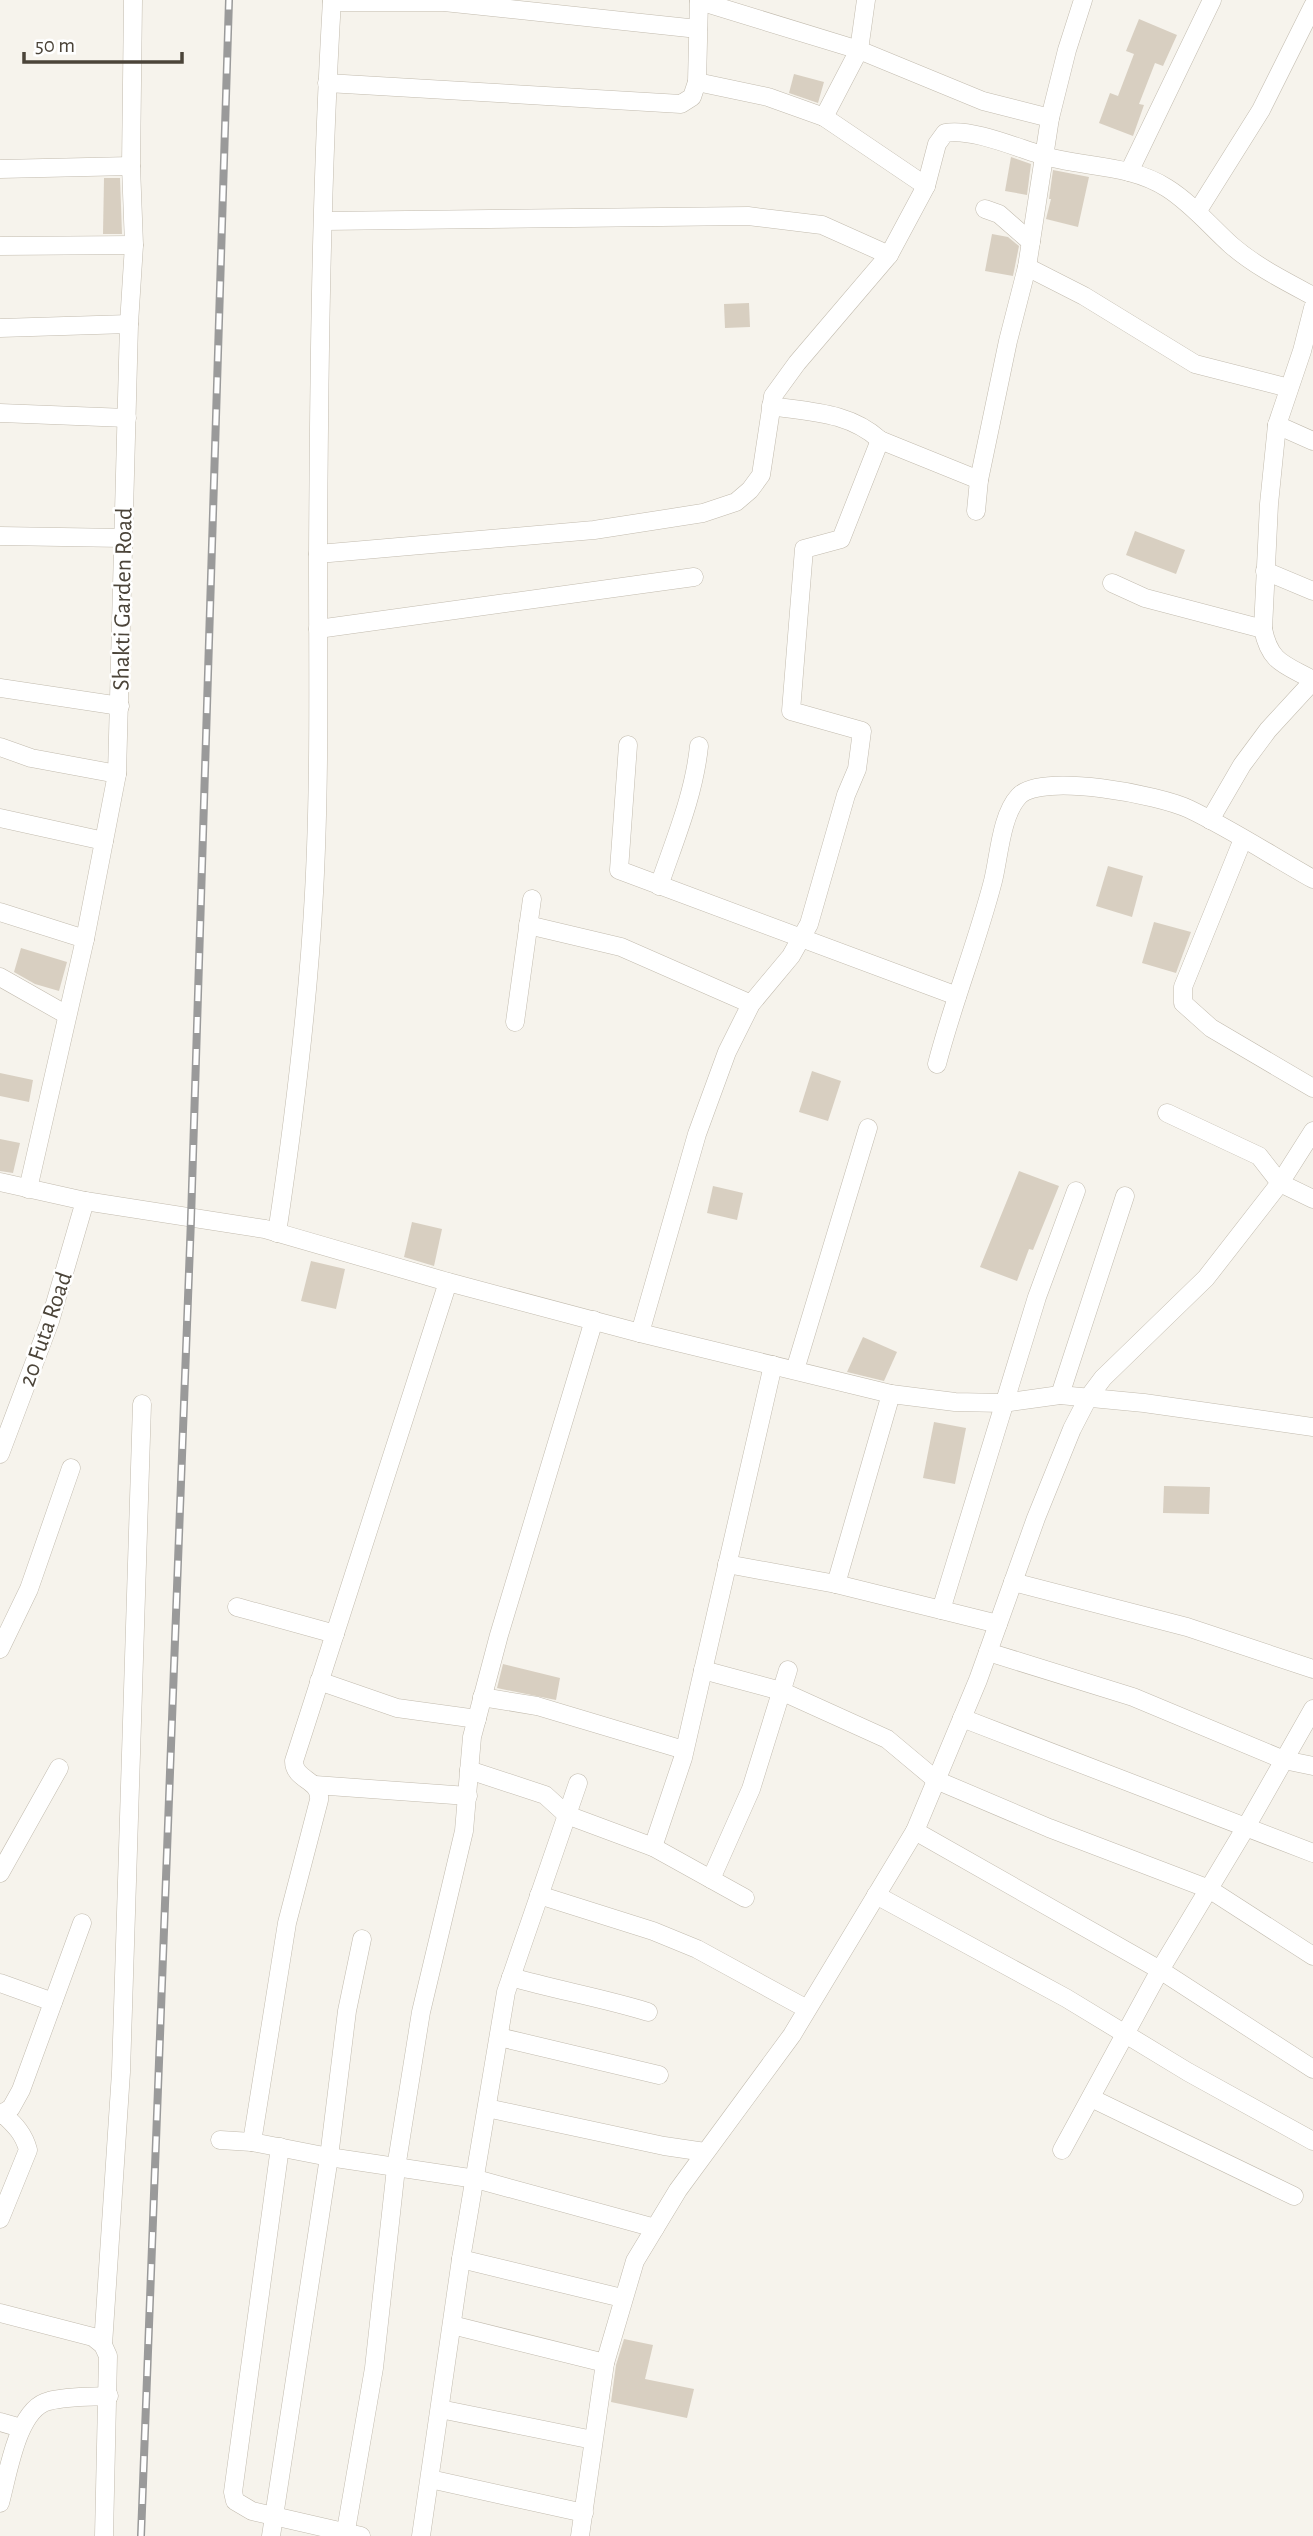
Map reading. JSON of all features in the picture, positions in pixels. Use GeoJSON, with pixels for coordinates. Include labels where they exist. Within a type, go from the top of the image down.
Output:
{"type":"FeatureCollection","features":[{"type":"Feature","properties":{"kind":"street","name":"Shakti Garden Road"},"geometry":{"type":"LineString","coordinates":[[28,1189],[85,939],[117,774],[129,324],[134,245],[131,166],[133,0]]}},
{"type":"Feature","properties":{"kind":"street"},"geometry":{"type":"LineString","coordinates":[[327,83],[681,104],[692,97],[697,82],[699,0],[859,50],[983,101],[1050,118]]}},
{"type":"Feature","properties":{"kind":"street"},"geometry":{"type":"LineString","coordinates":[[824,117],[859,50],[866,0]]}},
{"type":"Feature","properties":{"kind":"street"},"geometry":{"type":"LineString","coordinates":[[976,511],[979,480],[1027,267],[1050,118],[1083,0]]}},
{"type":"Feature","properties":{"kind":"street"},"geometry":{"type":"LineString","coordinates":[[1129,172],[1212,0]]}},
{"type":"Feature","properties":{"kind":"street"},"geometry":{"type":"LineString","coordinates":[[277,1233],[292,1128],[314,896],[318,788],[318,554],[324,220],[332,1],[444,2],[698,29]]}},
{"type":"Feature","properties":{"kind":"street"},"geometry":{"type":"LineString","coordinates":[[1197,212],[1261,110],[1313,6]]}},
{"type":"Feature","properties":{"kind":"street"},"geometry":{"type":"LineString","coordinates":[[697,82],[768,97],[824,117],[926,186]]}},
{"type":"Feature","properties":{"kind":"street"},"geometry":{"type":"LineString","coordinates":[[318,554],[594,530],[703,513],[736,502],[750,491],[761,475],[773,396],[797,363],[889,255],[926,186],[937,144],[944,133],[964,133],[1045,156],[1139,174],[1167,188],[1197,212],[1233,247],[1313,296]]}},
{"type":"Feature","properties":{"kind":"street"},"geometry":{"type":"LineString","coordinates":[[0,169],[131,166]]}},
{"type":"Feature","properties":{"kind":"street"},"geometry":{"type":"LineString","coordinates":[[985,209],[999,214],[1031,242]]}},
{"type":"Feature","properties":{"kind":"street"},"geometry":{"type":"LineString","coordinates":[[324,220],[748,216],[822,225],[889,255]]}},
{"type":"Feature","properties":{"kind":"street"},"geometry":{"type":"LineString","coordinates":[[0,246],[134,245]]}},
{"type":"Feature","properties":{"kind":"street"},"geometry":{"type":"LineString","coordinates":[[1027,267],[1084,296],[1195,364],[1289,388]]}},
{"type":"Feature","properties":{"kind":"street"},"geometry":{"type":"LineString","coordinates":[[1210,820],[1242,765],[1268,730],[1313,680],[1278,661],[1267,648],[1263,629],[1265,571],[1278,425],[1289,388],[1308,353],[1313,308]]}},
{"type":"Feature","properties":{"kind":"street"},"geometry":{"type":"LineString","coordinates":[[0,328],[129,324]]}},
{"type":"Feature","properties":{"kind":"street"},"geometry":{"type":"LineString","coordinates":[[771,406],[840,416],[867,428],[880,440],[979,480]]}},
{"type":"Feature","properties":{"kind":"street"},"geometry":{"type":"LineString","coordinates":[[0,413],[127,418]]}},
{"type":"Feature","properties":{"kind":"street"},"geometry":{"type":"LineString","coordinates":[[1278,425],[1313,441]]}},
{"type":"Feature","properties":{"kind":"street"},"geometry":{"type":"LineString","coordinates":[[640,1333],[697,1134],[727,1052],[751,1004],[791,956],[801,939],[812,914],[845,795],[857,769],[862,731],[791,710],[804,549],[841,539],[880,440]]}},
{"type":"Feature","properties":{"kind":"street"},"geometry":{"type":"LineString","coordinates":[[0,536],[123,538]]}},
{"type":"Feature","properties":{"kind":"street"},"geometry":{"type":"LineString","coordinates":[[1265,571],[1313,591]]}},
{"type":"Feature","properties":{"kind":"street"},"geometry":{"type":"LineString","coordinates":[[318,629],[694,577]]}},
{"type":"Feature","properties":{"kind":"street"},"geometry":{"type":"LineString","coordinates":[[1112,583],[1145,598],[1263,629]]}},
{"type":"Feature","properties":{"kind":"street"},"geometry":{"type":"LineString","coordinates":[[0,688],[120,706]]}},
{"type":"Feature","properties":{"kind":"street"},"geometry":{"type":"LineString","coordinates":[[628,745],[619,870],[957,996]]}},
{"type":"Feature","properties":{"kind":"street"},"geometry":{"type":"LineString","coordinates":[[659,886],[688,801],[699,746]]}},
{"type":"Feature","properties":{"kind":"street"},"geometry":{"type":"LineString","coordinates":[[0,747],[31,758],[117,774]]}},
{"type":"Feature","properties":{"kind":"street"},"geometry":{"type":"LineString","coordinates":[[937,1064],[992,882],[1006,820],[1019,796],[1030,789],[1050,786],[1103,788],[1186,807],[1313,879]]}},
{"type":"Feature","properties":{"kind":"street"},"geometry":{"type":"LineString","coordinates":[[0,818],[104,841]]}},
{"type":"Feature","properties":{"kind":"street"},"geometry":{"type":"LineString","coordinates":[[1243,839],[1183,987],[1183,1003],[1211,1028],[1313,1088]]}},
{"type":"Feature","properties":{"kind":"street"},"geometry":{"type":"LineString","coordinates":[[515,1022],[532,898]]}},
{"type":"Feature","properties":{"kind":"street"},"geometry":{"type":"LineString","coordinates":[[0,912],[85,939]]}},
{"type":"Feature","properties":{"kind":"street"},"geometry":{"type":"LineString","coordinates":[[528,925],[621,947],[751,1004]]}},
{"type":"Feature","properties":{"kind":"street"},"geometry":{"type":"LineString","coordinates":[[0,977],[67,1015]]}},
{"type":"Feature","properties":{"kind":"street"},"geometry":{"type":"LineString","coordinates":[[1167,1113],[1259,1156],[1280,1183],[1313,1199]]}},
{"type":"Feature","properties":{"kind":"street"},"geometry":{"type":"LineString","coordinates":[[795,1370],[868,1128]]}},
{"type":"Feature","properties":{"kind":"street"},"geometry":{"type":"LineString","coordinates":[[580,2536],[605,2362],[635,2261],[705,2151],[792,2035],[915,1831],[988,1652],[1072,1429],[1088,1398],[1104,1378],[1206,1278],[1280,1183],[1313,1131]]}},
{"type":"Feature","properties":{"kind":"street"},"geometry":{"type":"LineString","coordinates":[[0,1182],[85,1201],[277,1233],[640,1333],[891,1394],[955,1402],[1003,1403],[1060,1395],[1144,1403],[1313,1427]]}},
{"type":"Feature","properties":{"kind":"street"},"geometry":{"type":"LineString","coordinates":[[941,1610],[1037,1297],[1076,1191]]}},
{"type":"Feature","properties":{"kind":"street"},"geometry":{"type":"LineString","coordinates":[[1060,1395],[1125,1196]]}},
{"type":"Feature","properties":{"kind":"street","name":"20 Futa Road"},"geometry":{"type":"LineString","coordinates":[[0,1454],[50,1321],[85,1201]]}},
{"type":"Feature","properties":{"kind":"street"},"geometry":{"type":"LineString","coordinates":[[448,1282],[319,1681],[294,1761],[294,1769],[298,1775],[315,1785],[468,1796]]}},
{"type":"Feature","properties":{"kind":"street"},"geometry":{"type":"LineString","coordinates":[[280,2147],[233,2492],[234,2501],[240,2506],[274,2516],[351,2535],[374,2368],[396,2168],[421,2012],[464,1831],[472,1737],[503,1622],[594,1320]]}},
{"type":"Feature","properties":{"kind":"street"},"geometry":{"type":"LineString","coordinates":[[653,1847],[684,1751],[773,1365]]}},
{"type":"Feature","properties":{"kind":"street"},"geometry":{"type":"LineString","coordinates":[[836,1584],[891,1394]]}},
{"type":"Feature","properties":{"kind":"street"},"geometry":{"type":"LineString","coordinates":[[103,2345],[121,2072],[142,1404]]}},
{"type":"Feature","properties":{"kind":"street"},"geometry":{"type":"LineString","coordinates":[[0,1649],[29,1589],[71,1468]]}},
{"type":"Feature","properties":{"kind":"street"},"geometry":{"type":"LineString","coordinates":[[727,1564],[836,1584],[998,1623]]}},
{"type":"Feature","properties":{"kind":"street"},"geometry":{"type":"LineString","coordinates":[[1013,1582],[1187,1627],[1313,1669]]}},
{"type":"Feature","properties":{"kind":"street"},"geometry":{"type":"LineString","coordinates":[[237,1607],[335,1634]]}},
{"type":"Feature","properties":{"kind":"street"},"geometry":{"type":"LineString","coordinates":[[988,1652],[1133,1697],[1284,1760],[1313,1766]]}},
{"type":"Feature","properties":{"kind":"street"},"geometry":{"type":"LineString","coordinates":[[703,1670],[781,1691],[887,1739],[936,1780],[1049,1828],[1209,1889],[1313,1956]]}},
{"type":"Feature","properties":{"kind":"street"},"geometry":{"type":"LineString","coordinates":[[711,1879],[751,1789],[788,1670]]}},
{"type":"Feature","properties":{"kind":"street"},"geometry":{"type":"LineString","coordinates":[[319,1681],[397,1708],[477,1719]]}},
{"type":"Feature","properties":{"kind":"street"},"geometry":{"type":"LineString","coordinates":[[482,1697],[537,1706],[684,1751]]}},
{"type":"Feature","properties":{"kind":"street"},"geometry":{"type":"LineString","coordinates":[[1062,2150],[1160,1970],[1247,1827],[1313,1709]]}},
{"type":"Feature","properties":{"kind":"street"},"geometry":{"type":"LineString","coordinates":[[962,1718],[1313,1853]]}},
{"type":"Feature","properties":{"kind":"street"},"geometry":{"type":"LineString","coordinates":[[0,1873],[59,1768]]}},
{"type":"Feature","properties":{"kind":"street"},"geometry":{"type":"LineString","coordinates":[[469,1770],[545,1795],[567,1815],[653,1847],[745,1898]]}},
{"type":"Feature","properties":{"kind":"street"},"geometry":{"type":"LineString","coordinates":[[421,2536],[461,2259],[511,1977],[578,1783]]}},
{"type":"Feature","properties":{"kind":"street"},"geometry":{"type":"LineString","coordinates":[[252,2142],[288,1923],[319,1800],[320,1793],[315,1785]]}},
{"type":"Feature","properties":{"kind":"street"},"geometry":{"type":"LineString","coordinates":[[915,1831],[1160,1970],[1313,2069]]}},
{"type":"Feature","properties":{"kind":"street"},"geometry":{"type":"LineString","coordinates":[[539,1895],[653,1931],[697,1949],[807,2009]]}},
{"type":"Feature","properties":{"kind":"street"},"geometry":{"type":"LineString","coordinates":[[876,1895],[1066,1998],[1188,2072],[1313,2141]]}},
{"type":"Feature","properties":{"kind":"street"},"geometry":{"type":"LineString","coordinates":[[0,2219],[28,2150],[16,2126],[1,2114],[11,2108],[21,2090],[82,1923]]}},
{"type":"Feature","properties":{"kind":"street"},"geometry":{"type":"LineString","coordinates":[[271,2536],[329,2157],[347,2011],[362,1939]]}},
{"type":"Feature","properties":{"kind":"street"},"geometry":{"type":"LineString","coordinates":[[511,1977],[552,1989],[610,2000],[648,2012]]}},
{"type":"Feature","properties":{"kind":"street"},"geometry":{"type":"LineString","coordinates":[[0,1983],[53,2002]]}},
{"type":"Feature","properties":{"kind":"street"},"geometry":{"type":"LineString","coordinates":[[499,2037],[659,2075]]}},
{"type":"Feature","properties":{"kind":"street"},"geometry":{"type":"LineString","coordinates":[[1091,2098],[1294,2196]]}},
{"type":"Feature","properties":{"kind":"street"},"geometry":{"type":"LineString","coordinates":[[487,2108],[664,2146],[705,2151]]}},
{"type":"Feature","properties":{"kind":"street"},"geometry":{"type":"LineString","coordinates":[[220,2140],[252,2142],[329,2157],[476,2179],[654,2228]]}},
{"type":"Feature","properties":{"kind":"street"},"geometry":{"type":"LineString","coordinates":[[461,2259],[622,2298]]}},
{"type":"Feature","properties":{"kind":"street"},"geometry":{"type":"LineString","coordinates":[[0,2313],[93,2337],[103,2345],[108,2356],[109,2396],[104,2536]]}},
{"type":"Feature","properties":{"kind":"street"},"geometry":{"type":"LineString","coordinates":[[452,2325],[605,2362]]}},
{"type":"Feature","properties":{"kind":"street"},"geometry":{"type":"LineString","coordinates":[[0,2503],[21,2428],[36,2406],[50,2400],[109,2396]]}},
{"type":"Feature","properties":{"kind":"street"},"geometry":{"type":"LineString","coordinates":[[440,2409],[593,2440]]}},
{"type":"Feature","properties":{"kind":"street"},"geometry":{"type":"LineString","coordinates":[[0,2422],[21,2428]]}},
{"type":"Feature","properties":{"kind":"street"},"geometry":{"type":"LineString","coordinates":[[430,2479],[584,2513]]}},
{"type":"Feature","properties":{"kind":"building"},"geometry":{"type":"Polygon","coordinates":[[[1139,19],[1177,35],[1163,66],[1155,63],[1139,104],[1144,105],[1133,136],[1099,123],[1110,93],[1118,96],[1134,54],[1126,51],[1139,19]]]}},
{"type":"Feature","properties":{"kind":"building"},"geometry":{"type":"Polygon","coordinates":[[[794,74],[824,82],[818,103],[789,93],[794,74]]]}},
{"type":"Feature","properties":{"kind":"building"},"geometry":{"type":"Polygon","coordinates":[[[1011,157],[1031,164],[1027,195],[1005,191],[1011,157]]]}},
{"type":"Feature","properties":{"kind":"building"},"geometry":{"type":"Polygon","coordinates":[[[1053,170],[1089,177],[1078,227],[1046,219],[1051,199],[1053,170]]]}},
{"type":"Feature","properties":{"kind":"building"},"geometry":{"type":"Polygon","coordinates":[[[104,178],[120,178],[122,234],[103,234],[104,178]]]}},
{"type":"Feature","properties":{"kind":"building"},"geometry":{"type":"Polygon","coordinates":[[[992,234],[1008,237],[1019,246],[1013,276],[985,271],[992,234]]]}},
{"type":"Feature","properties":{"kind":"building"},"geometry":{"type":"Polygon","coordinates":[[[749,303],[750,327],[725,328],[724,304],[749,303]]]}},
{"type":"Feature","properties":{"kind":"building"},"geometry":{"type":"Polygon","coordinates":[[[1135,531],[1185,550],[1176,574],[1126,555],[1135,531]]]}},
{"type":"Feature","properties":{"kind":"building"},"geometry":{"type":"Polygon","coordinates":[[[1108,866],[1143,876],[1132,917],[1096,906],[1108,866]]]}},
{"type":"Feature","properties":{"kind":"building"},"geometry":{"type":"Polygon","coordinates":[[[1154,922],[1191,932],[1176,973],[1142,963],[1154,922]]]}},
{"type":"Feature","properties":{"kind":"building"},"geometry":{"type":"Polygon","coordinates":[[[21,948],[67,962],[59,991],[35,984],[14,972],[21,948]]]}},
{"type":"Feature","properties":{"kind":"building"},"geometry":{"type":"Polygon","coordinates":[[[812,1071],[841,1081],[828,1121],[799,1112],[812,1071]]]}},
{"type":"Feature","properties":{"kind":"building"},"geometry":{"type":"Polygon","coordinates":[[[0,1073],[33,1080],[29,1102],[0,1096],[0,1073]]]}},
{"type":"Feature","properties":{"kind":"building"},"geometry":{"type":"Polygon","coordinates":[[[0,1139],[20,1143],[13,1173],[0,1171],[0,1139]]]}},
{"type":"Feature","properties":{"kind":"building"},"geometry":{"type":"Polygon","coordinates":[[[1019,1171],[1059,1186],[1017,1281],[980,1267],[1019,1171]]]}},
{"type":"Feature","properties":{"kind":"building"},"geometry":{"type":"Polygon","coordinates":[[[713,1186],[743,1193],[737,1220],[707,1213],[713,1186]]]}},
{"type":"Feature","properties":{"kind":"building"},"geometry":{"type":"Polygon","coordinates":[[[412,1222],[442,1229],[434,1266],[404,1257],[412,1222]]]}},
{"type":"Feature","properties":{"kind":"building"},"geometry":{"type":"Polygon","coordinates":[[[311,1261],[345,1269],[336,1309],[301,1301],[311,1261]]]}},
{"type":"Feature","properties":{"kind":"building"},"geometry":{"type":"Polygon","coordinates":[[[863,1337],[897,1352],[884,1381],[847,1372],[863,1337]]]}},
{"type":"Feature","properties":{"kind":"building"},"geometry":{"type":"Polygon","coordinates":[[[934,1422],[966,1428],[955,1484],[923,1478],[934,1422]]]}},
{"type":"Feature","properties":{"kind":"building"},"geometry":{"type":"Polygon","coordinates":[[[1164,1486],[1210,1487],[1209,1514],[1163,1513],[1164,1486]]]}},
{"type":"Feature","properties":{"kind":"building"},"geometry":{"type":"Polygon","coordinates":[[[503,1664],[560,1678],[556,1700],[497,1688],[503,1664]]]}},
{"type":"Feature","properties":{"kind":"building"},"geometry":{"type":"Polygon","coordinates":[[[624,2339],[653,2345],[645,2379],[694,2389],[687,2418],[611,2402],[616,2365],[624,2339]]]}},
{"type":"Feature","properties":{"kind":"railway"},"geometry":{"type":"LineString","coordinates":[[141,2536],[191,1219],[229,0]]}}]}
